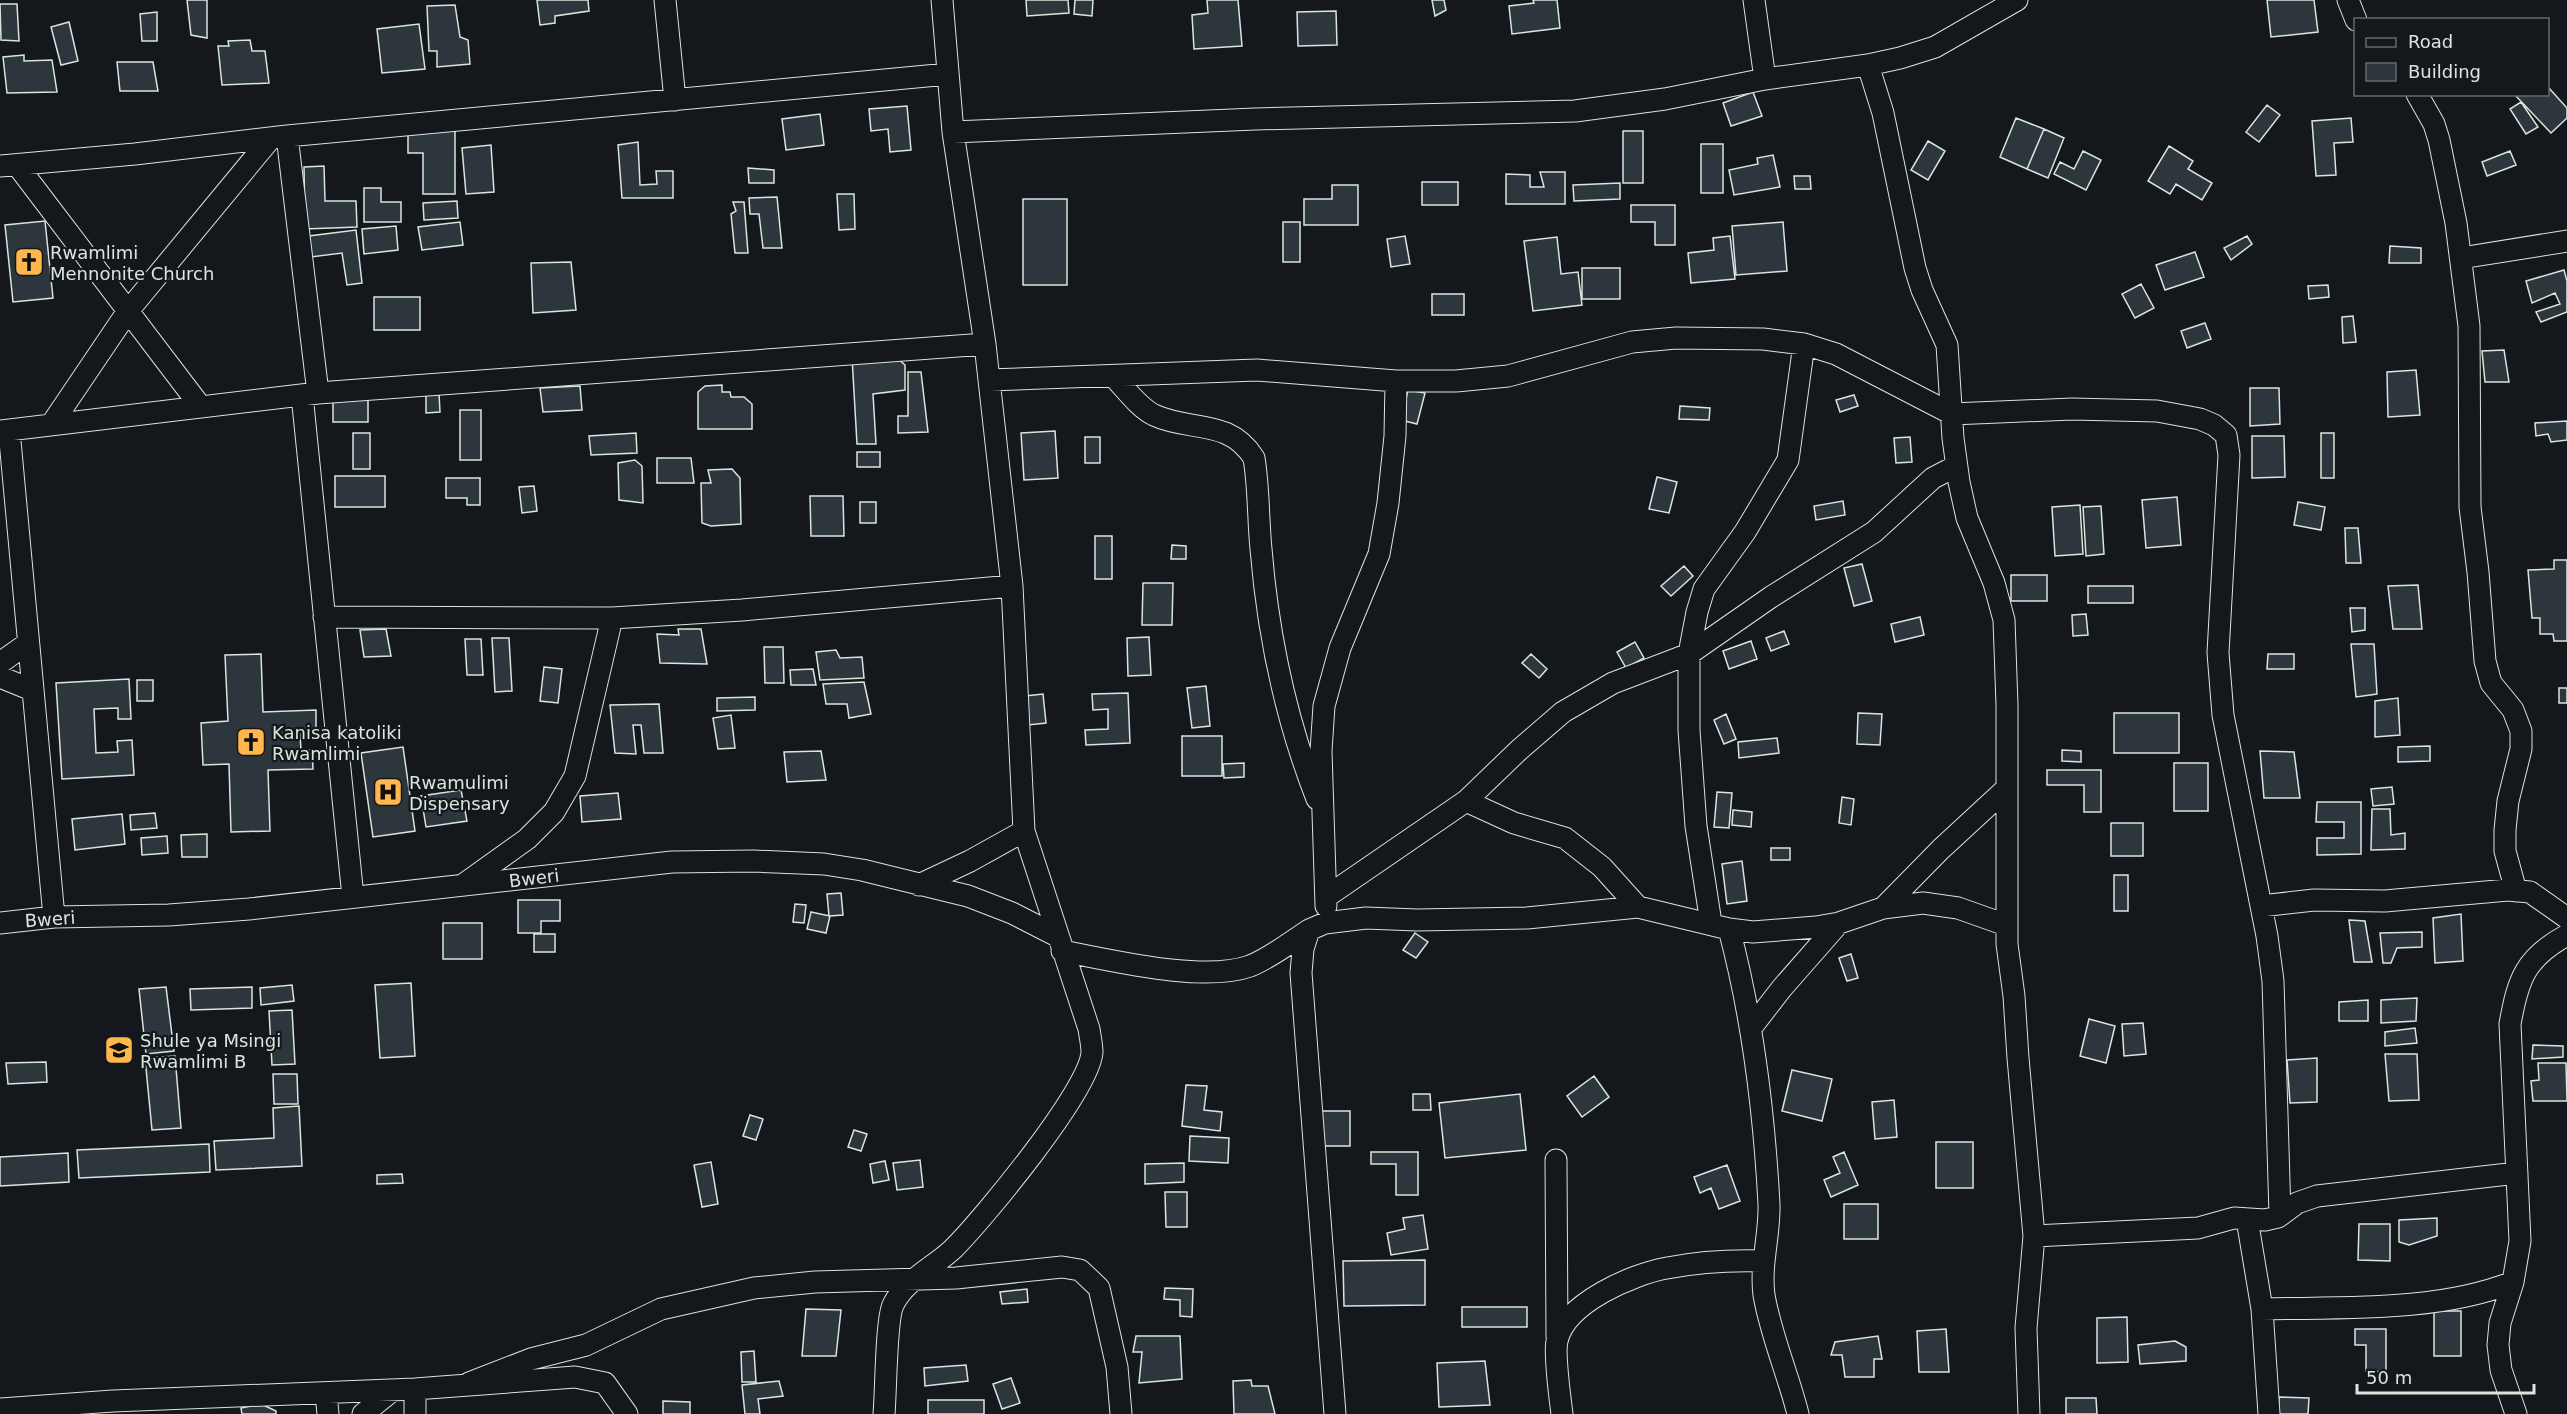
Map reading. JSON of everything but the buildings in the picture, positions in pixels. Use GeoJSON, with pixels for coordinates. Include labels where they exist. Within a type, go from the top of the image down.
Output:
{"type":"FeatureCollection","features":[{"type":"Feature","properties":{"kind":"street"},"geometry":{"type":"LineString","coordinates":[[665,0],[675,100]]}},
{"type":"Feature","properties":{"kind":"street"},"geometry":{"type":"LineString","coordinates":[[884,1414],[891,1311],[894,1302],[912,1280],[943,1258],[968,1234],[1018,1172],[1078,1088],[1092,1053],[1089,1029],[1024,831],[1012,586],[985,344],[953,132],[942,0]]}},
{"type":"Feature","properties":{"kind":"street"},"geometry":{"type":"LineString","coordinates":[[1754,0],[1765,79]]}},
{"type":"Feature","properties":{"kind":"street"},"geometry":{"type":"LineString","coordinates":[[953,132],[1255,119],[1575,111],[1665,99],[1765,79],[1868,65],[1935,47],[2017,0]]}},
{"type":"Feature","properties":{"kind":"street"},"geometry":{"type":"LineString","coordinates":[[2348,0],[2355,18]]}},
{"type":"Feature","properties":{"kind":"street"},"geometry":{"type":"LineString","coordinates":[[1868,65],[1883,113],[1915,268],[1922,290],[1947,345],[1956,466],[1967,518],[1994,583],[2004,620],[2007,705],[2006,925],[2034,1236],[2026,1328],[2029,1414]]}},
{"type":"Feature","properties":{"kind":"street"},"geometry":{"type":"LineString","coordinates":[[8,165],[948,74]]}},
{"type":"Feature","properties":{"kind":"street"},"geometry":{"type":"LineString","coordinates":[[2418,96],[2434,124],[2439,140],[2461,258],[2469,338],[2470,507],[2485,661],[2491,682],[2513,710],[2521,731],[2521,749],[2508,801],[2505,830],[2505,851],[2516,891]]}},
{"type":"Feature","properties":{"kind":"street"},"geometry":{"type":"LineString","coordinates":[[51,425],[128,311],[279,137]]}},
{"type":"Feature","properties":{"kind":"street"},"geometry":{"type":"LineString","coordinates":[[279,137],[310,394],[324,617],[353,897]]}},
{"type":"Feature","properties":{"kind":"street"},"geometry":{"type":"LineString","coordinates":[[8,165],[128,311],[201,407]]}},
{"type":"Feature","properties":{"kind":"street"},"geometry":{"type":"LineString","coordinates":[[2461,258],[2567,241]]}},
{"type":"Feature","properties":{"kind":"street"},"geometry":{"type":"LineString","coordinates":[[989,380],[1257,370],[1396,381],[1456,381],[1508,376],[1632,342],[1676,338],[1763,339],[1804,344],[1845,359],[1952,414],[2072,409],[2157,411],[2200,419],[2214,425],[2226,435],[2229,464],[2218,625],[2218,664],[2223,715],[2261,906],[2273,981],[2280,1215]]}},
{"type":"Feature","properties":{"kind":"street"},"geometry":{"type":"LineString","coordinates":[[54,917],[28,643],[4,430],[310,394],[985,344]]}},
{"type":"Feature","properties":{"kind":"street"},"geometry":{"type":"LineString","coordinates":[[1798,1414],[1771,1327],[1764,1294],[1763,1261],[1768,1235],[1768,1193],[1763,1116],[1751,1028],[1720,926],[1696,826],[1689,730],[1689,654],[1704,589],[1745,532],[1788,460],[1804,344]]}},
{"type":"Feature","properties":{"kind":"street"},"geometry":{"type":"LineString","coordinates":[[1113,376],[1152,414],[1213,428],[1235,437],[1246,446],[1254,458],[1261,550],[1282,685],[1301,759],[1323,813]]}},
{"type":"Feature","properties":{"kind":"street"},"geometry":{"type":"LineString","coordinates":[[1335,1414],[1301,973],[1303,949],[1317,926],[1326,897],[1321,751],[1324,706],[1340,648],[1379,554],[1388,503],[1395,436],[1396,381]]}},
{"type":"Feature","properties":{"kind":"street"},"geometry":{"type":"LineString","coordinates":[[1326,897],[1466,801],[1563,712],[1613,683],[1689,654],[1771,597],[1874,532],[1933,478],[1956,466]]}},
{"type":"Feature","properties":{"kind":"street"},"geometry":{"type":"LineString","coordinates":[[324,617],[612,618],[742,610],[1012,586]]}},
{"type":"Feature","properties":{"kind":"street"},"geometry":{"type":"LineString","coordinates":[[461,886],[527,839],[554,812],[575,776],[612,618]]}},
{"type":"Feature","properties":{"kind":"street"},"geometry":{"type":"LineString","coordinates":[[0,663],[28,643]]}},
{"type":"Feature","properties":{"kind":"street"},"geometry":{"type":"LineString","coordinates":[[0,677],[32,690]]}},
{"type":"Feature","properties":{"kind":"street"},"geometry":{"type":"LineString","coordinates":[[1883,908],[1941,849],[2006,789]]}},
{"type":"Feature","properties":{"kind":"street"},"geometry":{"type":"LineString","coordinates":[[1466,801],[1514,823],[1539,828],[1564,838],[1602,867],[1638,908]]}},
{"type":"Feature","properties":{"kind":"street"},"geometry":{"type":"LineString","coordinates":[[919,885],[970,861],[1024,831]]}},
{"type":"Feature","properties":{"kind":"street","name":"Bweri"},"geometry":{"type":"LineString","coordinates":[[0,923],[54,917],[169,915],[249,909],[672,862],[711,861],[824,864],[862,870],[968,896],[1012,913],[1060,943],[1179,970],[1219,971],[1249,966],[1317,926]]}},
{"type":"Feature","properties":{"kind":"street"},"geometry":{"type":"LineString","coordinates":[[2261,906],[2314,900],[2385,901],[2516,891],[2530,892],[2567,918]]}},
{"type":"Feature","properties":{"kind":"street"},"geometry":{"type":"LineString","coordinates":[[1317,926],[1366,918],[1417,920],[1527,918],[1638,908],[1753,932],[1839,923],[1883,908],[1923,903],[1973,913],[2006,925]]}},
{"type":"Feature","properties":{"kind":"street"},"geometry":{"type":"LineString","coordinates":[[1751,1028],[1788,980],[1839,923]]}},
{"type":"Feature","properties":{"kind":"street"},"geometry":{"type":"LineString","coordinates":[[2516,1414],[2501,1371],[2499,1345],[2500,1323],[2513,1282],[2520,1241],[2510,1024],[2521,977],[2536,956],[2567,935]]}},
{"type":"Feature","properties":{"kind":"street"},"geometry":{"type":"LineString","coordinates":[[1556,1160],[1557,1341],[1562,1414]]}},
{"type":"Feature","properties":{"kind":"street"},"geometry":{"type":"LineString","coordinates":[[2034,1236],[2198,1228],[2226,1220],[2265,1220],[2280,1215],[2297,1203],[2317,1196],[2517,1173]]}},
{"type":"Feature","properties":{"kind":"street"},"geometry":{"type":"LineString","coordinates":[[2247,1219],[2262,1309],[2269,1414]]}},
{"type":"Feature","properties":{"kind":"street"},"geometry":{"type":"LineString","coordinates":[[1557,1341],[1570,1315],[1592,1299],[1626,1281],[1665,1268],[1738,1260],[1763,1261]]}},
{"type":"Feature","properties":{"kind":"street"},"geometry":{"type":"LineString","coordinates":[[469,1383],[531,1359],[586,1345],[661,1309],[753,1288],[805,1283],[956,1278],[1062,1267],[1080,1270],[1099,1288],[1117,1366],[1121,1414]]}},
{"type":"Feature","properties":{"kind":"street"},"geometry":{"type":"LineString","coordinates":[[2262,1309],[2430,1302],[2492,1291],[2513,1282]]}},
{"type":"Feature","properties":{"kind":"street"},"geometry":{"type":"LineString","coordinates":[[0,1409],[113,1401],[327,1404],[393,1390],[574,1377],[605,1383],[627,1414]]}},
{"type":"Feature","properties":{"kind":"street"},"geometry":{"type":"LineString","coordinates":[[415,1389],[415,1414]]}},
{"type":"Feature","properties":{"kind":"street"},"geometry":{"type":"LineString","coordinates":[[363,1414],[393,1390]]}},
{"type":"Feature","properties":{"kind":"place","name":"Rwamlimi Mennonite Church"},"geometry":{"type":"Point","coordinates":[29,262]}},
{"type":"Feature","properties":{"kind":"place","name":"Kanisa katoliki Rwamlimi"},"geometry":{"type":"Point","coordinates":[251,742]}},
{"type":"Feature","properties":{"kind":"place","name":"Rwamulimi Dispensary"},"geometry":{"type":"Point","coordinates":[388,792]}},
{"type":"Feature","properties":{"kind":"place","name":"Shule ya Msingi Rwamlimi B"},"geometry":{"type":"Point","coordinates":[119,1050]}}]}
